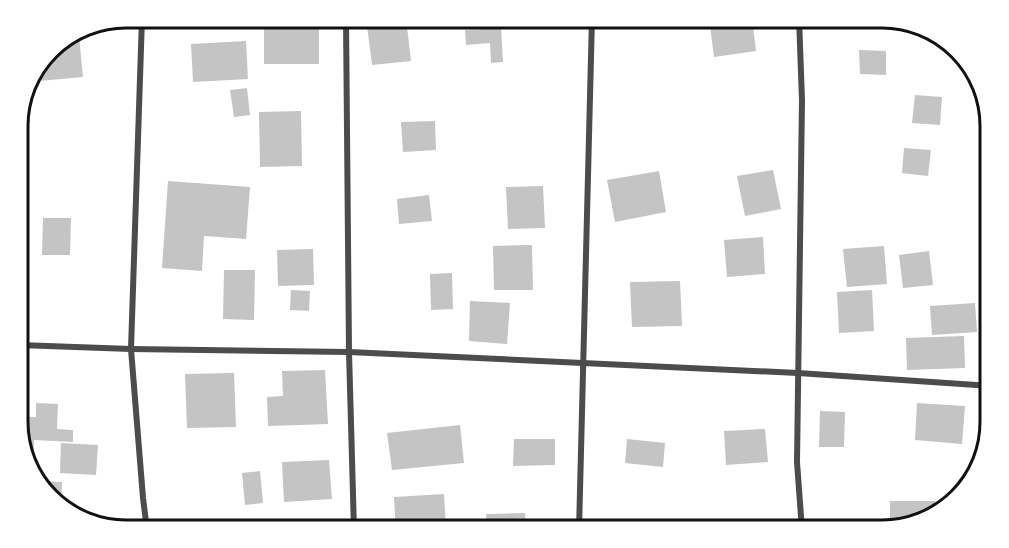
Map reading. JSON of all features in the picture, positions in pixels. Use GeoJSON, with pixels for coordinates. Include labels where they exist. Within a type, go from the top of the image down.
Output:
{"type":"FeatureCollection","features":[{"type":"Feature","properties":{"kind":"street"},"geometry":{"type":"LineString","coordinates":[[142,28],[131,349],[146,520]]}},
{"type":"Feature","properties":{"kind":"street"},"geometry":{"type":"LineString","coordinates":[[346,28],[349,352],[354,520]]}},
{"type":"Feature","properties":{"kind":"street"},"geometry":{"type":"LineString","coordinates":[[579,519],[592,28]]}},
{"type":"Feature","properties":{"kind":"street"},"geometry":{"type":"LineString","coordinates":[[799,28],[802,100],[797,462],[801,519]]}},
{"type":"Feature","properties":{"kind":"street"},"geometry":{"type":"LineString","coordinates":[[28,345],[349,352],[980,385]]}},
{"type":"Feature","properties":{"kind":"building"},"geometry":{"type":"Polygon","coordinates":[[[264,28],[319,28],[319,64],[264,64],[264,28]]]}},
{"type":"Feature","properties":{"kind":"building"},"geometry":{"type":"Polygon","coordinates":[[[367,28],[407,28],[411,61],[372,65],[367,28]]]}},
{"type":"Feature","properties":{"kind":"building"},"geometry":{"type":"Polygon","coordinates":[[[501,28],[503,62],[491,63],[490,43],[466,45],[465,30],[501,28]]]}},
{"type":"Feature","properties":{"kind":"building"},"geometry":{"type":"Polygon","coordinates":[[[710,28],[753,28],[756,51],[714,57],[710,28]]]}},
{"type":"Feature","properties":{"kind":"building"},"geometry":{"type":"Polygon","coordinates":[[[79,41],[83,77],[40,81],[57,57],[79,41]]]}},
{"type":"Feature","properties":{"kind":"building"},"geometry":{"type":"Polygon","coordinates":[[[246,41],[248,79],[193,82],[191,44],[246,41]]]}},
{"type":"Feature","properties":{"kind":"building"},"geometry":{"type":"Polygon","coordinates":[[[859,50],[886,51],[886,75],[860,74],[859,50]]]}},
{"type":"Feature","properties":{"kind":"building"},"geometry":{"type":"Polygon","coordinates":[[[247,88],[250,115],[234,117],[230,90],[247,88]]]}},
{"type":"Feature","properties":{"kind":"building"},"geometry":{"type":"Polygon","coordinates":[[[915,95],[942,97],[940,125],[912,123],[915,95]]]}},
{"type":"Feature","properties":{"kind":"building"},"geometry":{"type":"Polygon","coordinates":[[[301,111],[302,166],[260,167],[259,112],[301,111]]]}},
{"type":"Feature","properties":{"kind":"building"},"geometry":{"type":"Polygon","coordinates":[[[435,121],[436,150],[403,152],[401,122],[435,121]]]}},
{"type":"Feature","properties":{"kind":"building"},"geometry":{"type":"Polygon","coordinates":[[[904,148],[931,150],[928,176],[902,173],[904,148]]]}},
{"type":"Feature","properties":{"kind":"building"},"geometry":{"type":"Polygon","coordinates":[[[773,170],[781,209],[745,216],[737,176],[773,170]]]}},
{"type":"Feature","properties":{"kind":"building"},"geometry":{"type":"Polygon","coordinates":[[[659,171],[666,212],[615,222],[607,180],[659,171]]]}},
{"type":"Feature","properties":{"kind":"building"},"geometry":{"type":"Polygon","coordinates":[[[168,181],[250,187],[246,239],[204,236],[202,271],[162,268],[168,181]]]}},
{"type":"Feature","properties":{"kind":"building"},"geometry":{"type":"Polygon","coordinates":[[[543,186],[545,228],[508,229],[506,187],[543,186]]]}},
{"type":"Feature","properties":{"kind":"building"},"geometry":{"type":"Polygon","coordinates":[[[429,195],[432,221],[399,224],[397,199],[429,195]]]}},
{"type":"Feature","properties":{"kind":"building"},"geometry":{"type":"Polygon","coordinates":[[[43,218],[71,218],[70,255],[42,255],[43,218]]]}},
{"type":"Feature","properties":{"kind":"building"},"geometry":{"type":"Polygon","coordinates":[[[763,237],[765,274],[727,277],[724,240],[763,237]]]}},
{"type":"Feature","properties":{"kind":"building"},"geometry":{"type":"Polygon","coordinates":[[[532,245],[533,290],[494,290],[493,246],[532,245]]]}},
{"type":"Feature","properties":{"kind":"building"},"geometry":{"type":"Polygon","coordinates":[[[884,246],[887,284],[847,287],[843,249],[884,246]]]}},
{"type":"Feature","properties":{"kind":"building"},"geometry":{"type":"Polygon","coordinates":[[[313,249],[314,285],[278,286],[277,250],[313,249]]]}},
{"type":"Feature","properties":{"kind":"building"},"geometry":{"type":"Polygon","coordinates":[[[929,251],[933,285],[903,288],[899,255],[929,251]]]}},
{"type":"Feature","properties":{"kind":"building"},"geometry":{"type":"Polygon","coordinates":[[[224,270],[255,270],[254,320],[223,319],[224,270]]]}},
{"type":"Feature","properties":{"kind":"building"},"geometry":{"type":"Polygon","coordinates":[[[452,273],[453,309],[431,310],[430,274],[452,273]]]}},
{"type":"Feature","properties":{"kind":"building"},"geometry":{"type":"Polygon","coordinates":[[[680,281],[682,326],[632,327],[630,282],[680,281]]]}},
{"type":"Feature","properties":{"kind":"building"},"geometry":{"type":"Polygon","coordinates":[[[291,290],[310,291],[309,311],[290,310],[291,290]]]}},
{"type":"Feature","properties":{"kind":"building"},"geometry":{"type":"Polygon","coordinates":[[[872,290],[874,331],[839,333],[837,292],[872,290]]]}},
{"type":"Feature","properties":{"kind":"building"},"geometry":{"type":"Polygon","coordinates":[[[470,301],[510,303],[507,344],[469,341],[470,301]]]}},
{"type":"Feature","properties":{"kind":"building"},"geometry":{"type":"Polygon","coordinates":[[[975,303],[977,332],[932,335],[930,306],[975,303]]]}},
{"type":"Feature","properties":{"kind":"building"},"geometry":{"type":"Polygon","coordinates":[[[964,336],[965,368],[907,370],[906,338],[964,336]]]}},
{"type":"Feature","properties":{"kind":"building"},"geometry":{"type":"Polygon","coordinates":[[[325,370],[328,424],[268,426],[267,397],[283,396],[282,371],[325,370]]]}},
{"type":"Feature","properties":{"kind":"building"},"geometry":{"type":"Polygon","coordinates":[[[234,373],[236,427],[187,428],[185,374],[234,373]]]}},
{"type":"Feature","properties":{"kind":"building"},"geometry":{"type":"Polygon","coordinates":[[[36,403],[58,404],[57,429],[73,430],[73,442],[34,440],[33,451],[28,424],[29,417],[36,417],[36,403]]]}},
{"type":"Feature","properties":{"kind":"building"},"geometry":{"type":"Polygon","coordinates":[[[917,403],[965,406],[962,444],[915,440],[917,403]]]}},
{"type":"Feature","properties":{"kind":"building"},"geometry":{"type":"Polygon","coordinates":[[[820,411],[845,412],[844,447],[819,447],[820,411]]]}},
{"type":"Feature","properties":{"kind":"building"},"geometry":{"type":"Polygon","coordinates":[[[460,425],[464,463],[392,470],[387,433],[460,425]]]}},
{"type":"Feature","properties":{"kind":"building"},"geometry":{"type":"Polygon","coordinates":[[[765,429],[768,462],[726,465],[724,431],[765,429]]]}},
{"type":"Feature","properties":{"kind":"building"},"geometry":{"type":"Polygon","coordinates":[[[514,439],[555,439],[555,465],[513,466],[514,439]]]}},
{"type":"Feature","properties":{"kind":"building"},"geometry":{"type":"Polygon","coordinates":[[[627,439],[665,443],[663,467],[625,463],[627,439]]]}},
{"type":"Feature","properties":{"kind":"building"},"geometry":{"type":"Polygon","coordinates":[[[61,443],[98,445],[96,475],[60,473],[61,443]]]}},
{"type":"Feature","properties":{"kind":"building"},"geometry":{"type":"Polygon","coordinates":[[[329,460],[332,499],[284,502],[282,462],[329,460]]]}},
{"type":"Feature","properties":{"kind":"building"},"geometry":{"type":"Polygon","coordinates":[[[260,471],[263,503],[245,505],[242,473],[260,471]]]}},
{"type":"Feature","properties":{"kind":"building"},"geometry":{"type":"Polygon","coordinates":[[[49,481],[62,482],[61,495],[49,481]]]}},
{"type":"Feature","properties":{"kind":"building"},"geometry":{"type":"Polygon","coordinates":[[[444,494],[445,520],[395,520],[394,497],[444,494]]]}},
{"type":"Feature","properties":{"kind":"building"},"geometry":{"type":"Polygon","coordinates":[[[890,501],[935,501],[935,504],[914,514],[890,519],[890,501]]]}},
{"type":"Feature","properties":{"kind":"building"},"geometry":{"type":"Polygon","coordinates":[[[525,513],[525,519],[486,520],[486,514],[525,513]]]}}]}
